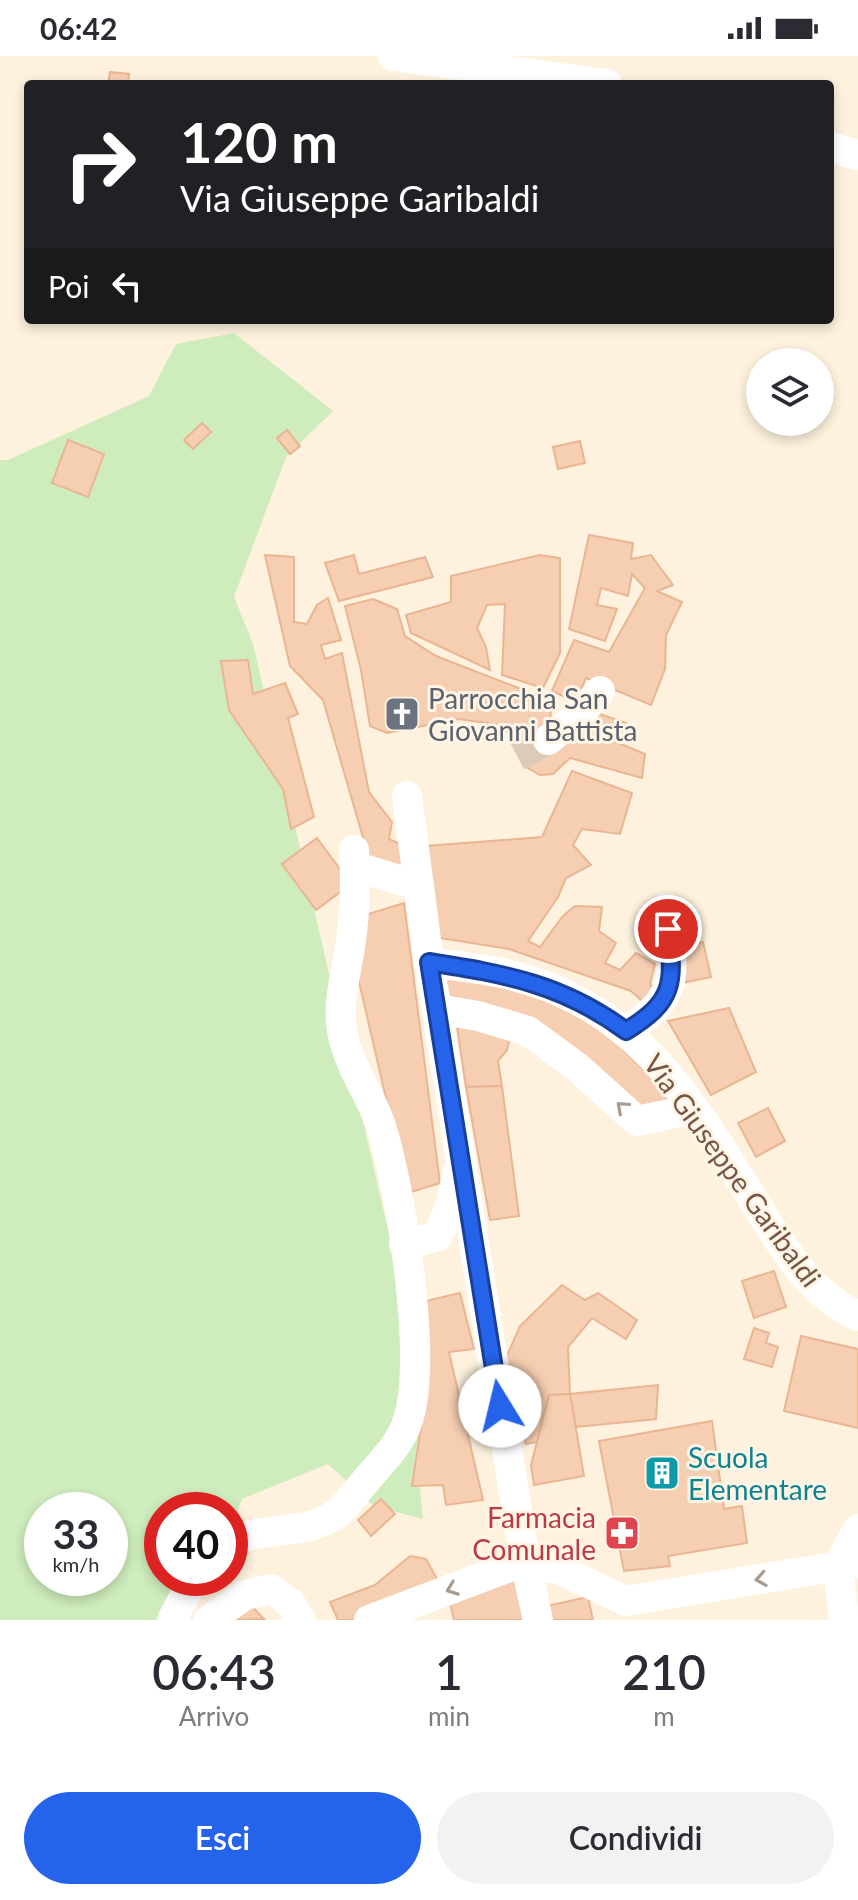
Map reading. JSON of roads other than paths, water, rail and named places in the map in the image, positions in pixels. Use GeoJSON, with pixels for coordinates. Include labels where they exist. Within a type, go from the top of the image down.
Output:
{"type":"FeatureCollection","features":[{"type":"Feature","properties":{"kind":"street"},"geometry":{"type":"LineString","coordinates":[[393,56],[576,80]]}},
{"type":"Feature","properties":{"kind":"street"},"geometry":{"type":"LineString","coordinates":[[834,148],[858,155]]}},
{"type":"Feature","properties":{"kind":"street"},"geometry":{"type":"LineString","coordinates":[[548,740],[579,715],[600,691]]}},
{"type":"Feature","properties":{"kind":"street"},"geometry":{"type":"LineString","coordinates":[[407,796],[429,962],[525,1561],[538,1620]]}},
{"type":"Feature","properties":{"kind":"street"},"geometry":{"type":"LineString","coordinates":[[248,1536],[314,1525],[329,1519],[343,1508],[398,1441],[409,1418],[415,1373],[412,1304],[395,1186],[372,1102],[352,1064],[342,1029],[341,1004],[354,921],[354,860],[367,870],[419,886]]}},
{"type":"Feature","properties":{"kind":"street"},"geometry":{"type":"LineString","coordinates":[[626,1031],[652,1014],[668,990],[671,959],[666,908]]}},
{"type":"Feature","properties":{"kind":"street","name":"Via Giuseppe Garibaldi"},"geometry":{"type":"LineString","coordinates":[[429,962],[503,973],[556,990],[589,1006],[626,1031],[663,1068],[709,1128],[782,1246],[803,1274],[822,1293],[858,1316]]}},
{"type":"Feature","properties":{"kind":"street"},"geometry":{"type":"LineString","coordinates":[[437,1009],[478,1016],[528,1031],[577,1067],[637,1121],[694,1109]]}},
{"type":"Feature","properties":{"kind":"street"},"geometry":{"type":"LineString","coordinates":[[404,1245],[438,1236],[449,1209],[461,1158]]}},
{"type":"Feature","properties":{"kind":"street"},"geometry":{"type":"LineString","coordinates":[[844,1620],[848,1565],[858,1529]]}},
{"type":"Feature","properties":{"kind":"street"},"geometry":{"type":"LineString","coordinates":[[369,1620],[525,1561],[560,1570],[628,1611],[848,1565]]}},
{"type":"Feature","properties":{"kind":"street"},"geometry":{"type":"LineString","coordinates":[[209,1620],[245,1595],[272,1589],[290,1603],[301,1620]]}},
{"type":"Feature","properties":{"kind":"street"},"geometry":{"type":"LineString","coordinates":[[172,1620],[185,1596]]}},
{"type":"Feature","properties":{"kind":"tunnel"},"geometry":{"type":"LineString","coordinates":[[517,756],[548,740]]}},
{"type":"Feature","properties":{"kind":"place","name":"Parrocchia San Giovanni Battista"},"geometry":{"type":"Point","coordinates":[402,714]}},
{"type":"Feature","properties":{"kind":"place","name":"Scuola Elementare"},"geometry":{"type":"Point","coordinates":[662,1473]}},
{"type":"Feature","properties":{"kind":"place","name":"Farmacia Comunale"},"geometry":{"type":"Point","coordinates":[622,1533]}}]}
